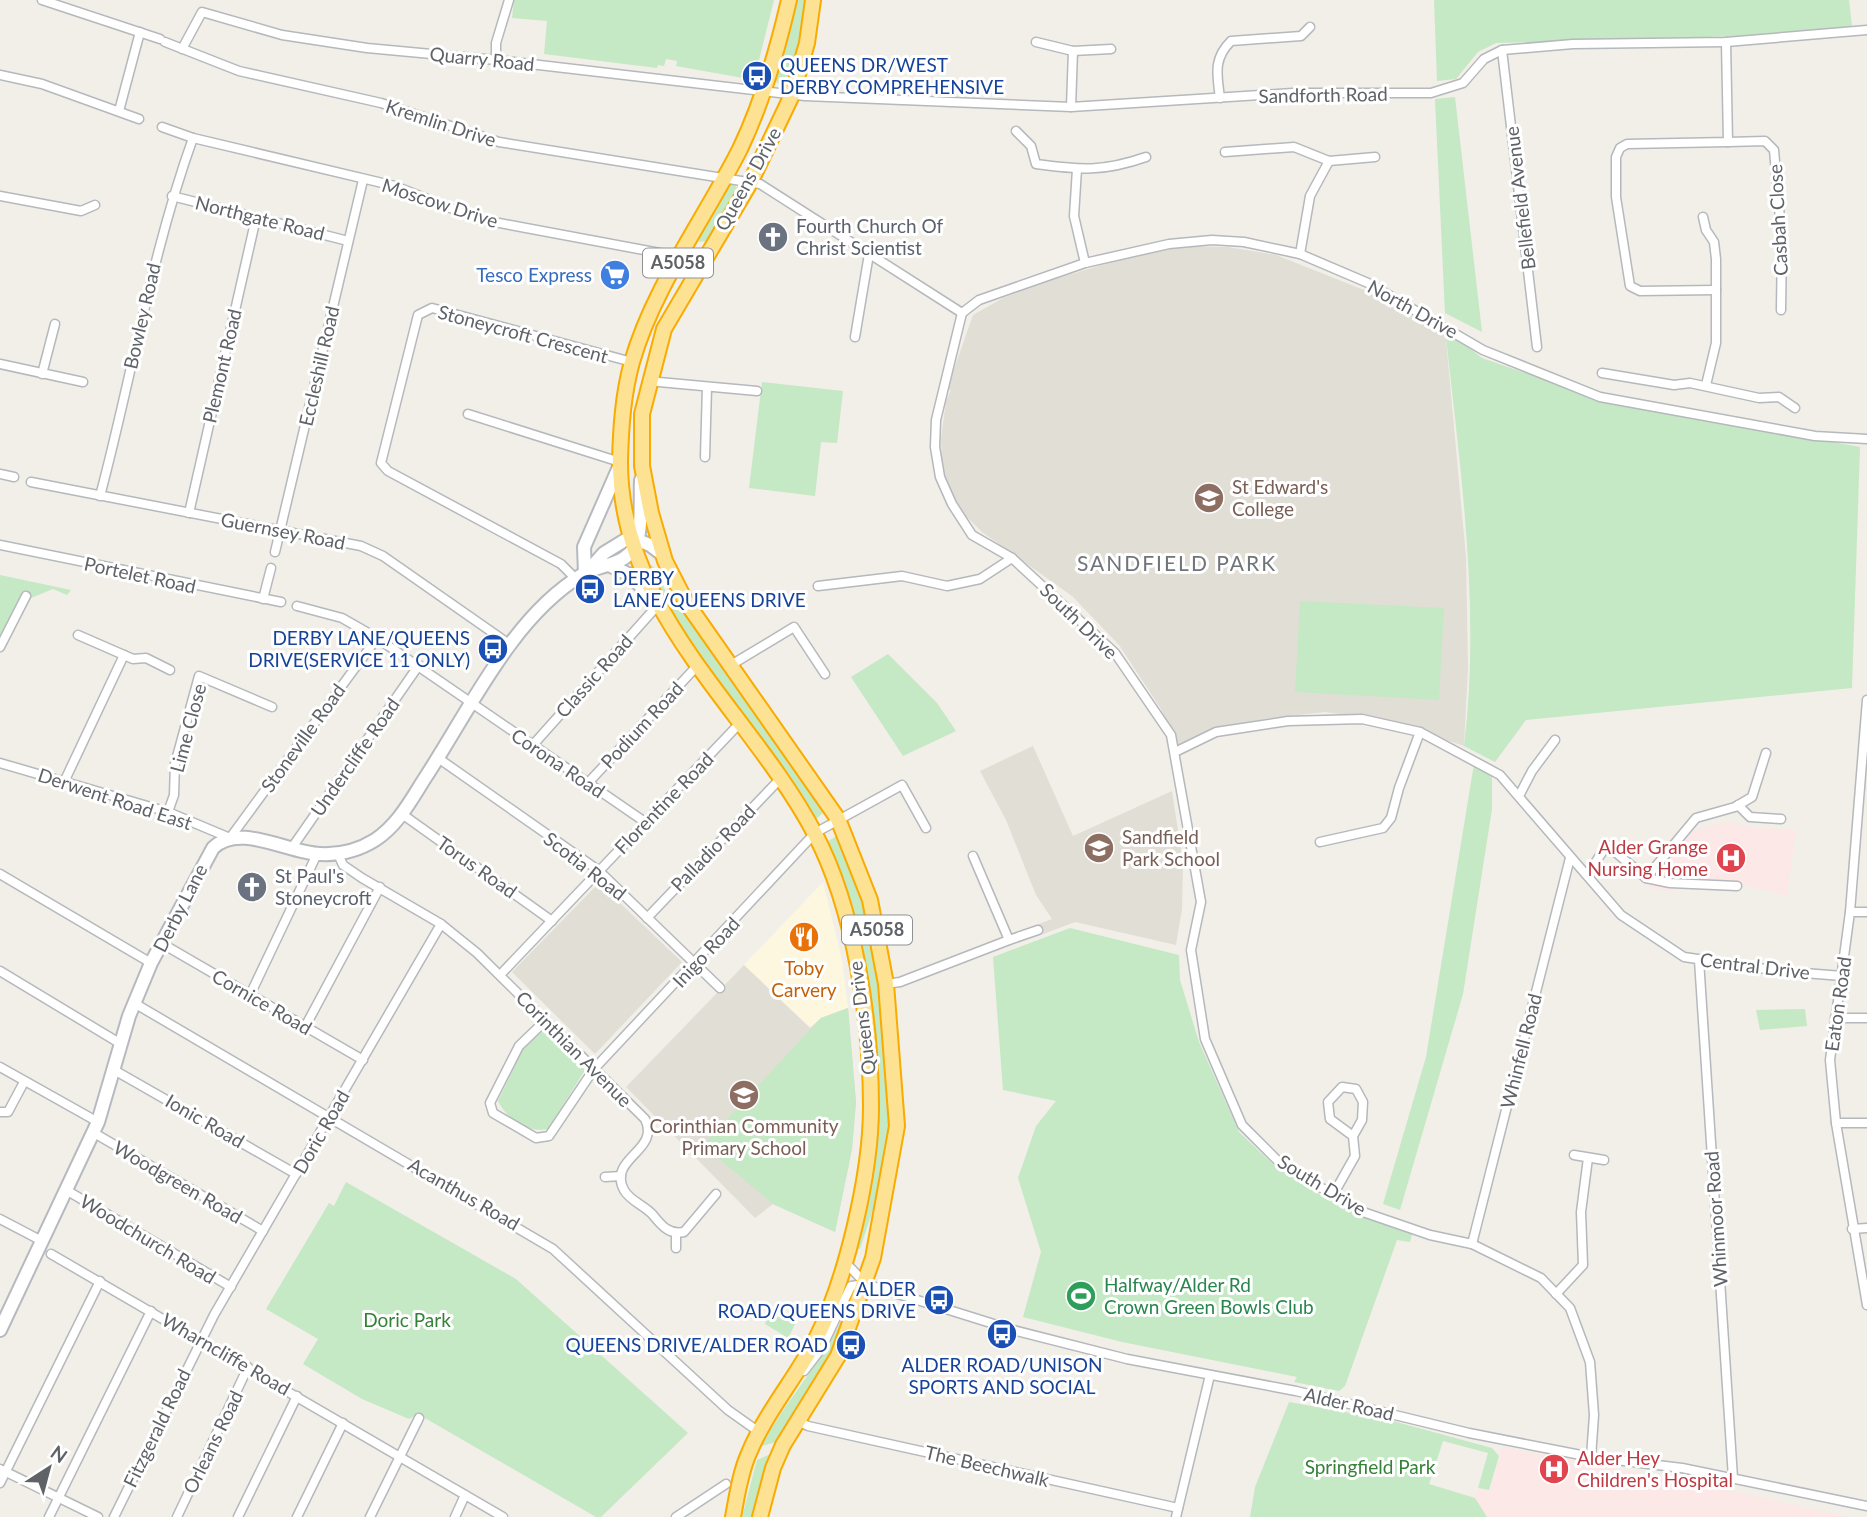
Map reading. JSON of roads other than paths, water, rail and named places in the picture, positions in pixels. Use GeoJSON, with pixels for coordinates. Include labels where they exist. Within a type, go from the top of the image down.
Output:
{"type":"FeatureCollection","features":[{"type":"Feature","properties":{"kind":"highway","name":"Queens Drive"},"geometry":{"type":"LineString","coordinates":[[787,1388],[815,1342],[845,1262],[870,1141],[869,1063],[853,943],[837,885],[815,833],[656,603],[634,542],[620,463],[623,403],[644,325],[723,178],[765,91],[789,0]]}},
{"type":"Feature","properties":{"kind":"highway","name":"Queens Drive"},"geometry":{"type":"LineString","coordinates":[[797,1421],[838,1356],[866,1284],[897,1126],[898,1102],[886,984],[870,900],[838,819],[686,602],[662,554],[642,466],[642,414],[648,381],[664,329],[750,183],[792,95],[807,43],[813,0]]}},
{"type":"Feature","properties":{"kind":"highway","name":"A5058"},"geometry":{"type":"LineString","coordinates":[[733,1517],[747,1456],[787,1388]]}},
{"type":"Feature","properties":{"kind":"highway","name":"A5058"},"geometry":{"type":"LineString","coordinates":[[762,1516],[773,1468],[797,1421]]}},
{"type":"Feature","properties":{"kind":"street","name":"Kremlin Drive"},"geometry":{"type":"LineString","coordinates":[[42,0],[140,32],[239,71],[381,103],[499,142],[760,184],[962,313]]}},
{"type":"Feature","properties":{"kind":"street"},"geometry":{"type":"LineString","coordinates":[[496,60],[496,43],[509,0]]}},
{"type":"Feature","properties":{"kind":"street","name":"Quarry Road"},"geometry":{"type":"LineString","coordinates":[[182,49],[202,12],[282,35],[367,48],[765,91]]}},
{"type":"Feature","properties":{"kind":"street"},"geometry":{"type":"LineString","coordinates":[[1220,98],[1216,66],[1222,50],[1231,41],[1301,36],[1310,27]]}},
{"type":"Feature","properties":{"kind":"street"},"geometry":{"type":"LineString","coordinates":[[1502,50],[1573,44],[1726,42],[1867,30]]}},
{"type":"Feature","properties":{"kind":"street"},"geometry":{"type":"LineString","coordinates":[[119,111],[140,32]]}},
{"type":"Feature","properties":{"kind":"street"},"geometry":{"type":"LineString","coordinates":[[1036,42],[1073,51],[1111,49]]}},
{"type":"Feature","properties":{"kind":"street"},"geometry":{"type":"LineString","coordinates":[[1726,42],[1728,142]]}},
{"type":"Feature","properties":{"kind":"street","name":"Sandforth Road"},"geometry":{"type":"LineString","coordinates":[[765,91],[792,95],[1071,107],[1293,93],[1431,93],[1459,85],[1484,59],[1502,50]]}},
{"type":"Feature","properties":{"kind":"street","name":"Bellefield Avenue"},"geometry":{"type":"LineString","coordinates":[[1502,50],[1537,347]]}},
{"type":"Feature","properties":{"kind":"street"},"geometry":{"type":"LineString","coordinates":[[1071,107],[1073,51]]}},
{"type":"Feature","properties":{"kind":"street"},"geometry":{"type":"LineString","coordinates":[[0,75],[42,84],[139,119]]}},
{"type":"Feature","properties":{"kind":"street","name":"Moscow Drive"},"geometry":{"type":"LineString","coordinates":[[162,127],[193,138],[417,194],[478,219],[681,257],[699,267]]}},
{"type":"Feature","properties":{"kind":"street"},"geometry":{"type":"LineString","coordinates":[[1016,131],[1031,146],[1037,164],[1077,169],[1114,168],[1146,157]]}},
{"type":"Feature","properties":{"kind":"street","name":"Bowley Road"},"geometry":{"type":"LineString","coordinates":[[100,496],[172,196],[193,138]]}},
{"type":"Feature","properties":{"kind":"street","name":"Casbah Close"},"geometry":{"type":"LineString","coordinates":[[1716,285],[1640,290],[1630,286],[1616,197],[1616,157],[1620,148],[1627,144],[1765,141],[1774,150],[1782,242],[1781,310]]}},
{"type":"Feature","properties":{"kind":"street"},"geometry":{"type":"LineString","coordinates":[[1225,152],[1294,147],[1329,161],[1375,158]]}},
{"type":"Feature","properties":{"kind":"street"},"geometry":{"type":"LineString","coordinates":[[1300,254],[1310,196],[1329,161]]}},
{"type":"Feature","properties":{"kind":"street"},"geometry":{"type":"LineString","coordinates":[[1077,169],[1074,216],[1085,263]]}},
{"type":"Feature","properties":{"kind":"street","name":"Eccleshill Road"},"geometry":{"type":"LineString","coordinates":[[275,552],[363,180]]}},
{"type":"Feature","properties":{"kind":"street"},"geometry":{"type":"LineString","coordinates":[[0,196],[81,211],[95,205]]}},
{"type":"Feature","properties":{"kind":"street","name":"Northgate Road"},"geometry":{"type":"LineString","coordinates":[[172,196],[348,241]]}},
{"type":"Feature","properties":{"kind":"street"},"geometry":{"type":"LineString","coordinates":[[1703,217],[1706,230],[1714,242],[1716,285],[1716,343],[1706,385]]}},
{"type":"Feature","properties":{"kind":"street","name":"Plemont Road"},"geometry":{"type":"LineString","coordinates":[[189,513],[256,218]]}},
{"type":"Feature","properties":{"kind":"street","name":"North Drive"},"geometry":{"type":"LineString","coordinates":[[962,313],[979,300],[1085,263],[1169,244],[1212,240],[1244,242],[1300,254],[1368,283],[1445,325],[1483,350],[1600,397],[1802,434],[1867,439]]}},
{"type":"Feature","properties":{"kind":"street"},"geometry":{"type":"LineString","coordinates":[[855,337],[869,254]]}},
{"type":"Feature","properties":{"kind":"street","name":"Casbah Close"},"geometry":{"type":"LineString","coordinates":[[1769,298],[1781,298]]}},
{"type":"Feature","properties":{"kind":"street","name":"Stoneycroft Crescent"},"geometry":{"type":"LineString","coordinates":[[583,574],[405,480],[382,463],[418,315],[432,308],[632,362]]}},
{"type":"Feature","properties":{"kind":"street","name":"South Drive"},"geometry":{"type":"LineString","coordinates":[[962,313],[936,420],[935,447],[940,477],[951,504],[972,535],[1012,558],[1115,653],[1171,735],[1201,902],[1191,950],[1205,1039],[1242,1125],[1282,1165],[1363,1212],[1430,1235],[1472,1244],[1541,1278],[1570,1308],[1590,1362],[1594,1415],[1591,1457]]}},
{"type":"Feature","properties":{"kind":"street"},"geometry":{"type":"LineString","coordinates":[[42,374],[55,324]]}},
{"type":"Feature","properties":{"kind":"street"},"geometry":{"type":"LineString","coordinates":[[0,364],[83,382]]}},
{"type":"Feature","properties":{"kind":"street"},"geometry":{"type":"LineString","coordinates":[[1602,373],[1674,385],[1706,385],[1759,398],[1779,397],[1795,408]]}},
{"type":"Feature","properties":{"kind":"street"},"geometry":{"type":"LineString","coordinates":[[648,381],[757,391]]}},
{"type":"Feature","properties":{"kind":"street"},"geometry":{"type":"LineString","coordinates":[[705,457],[707,387]]}},
{"type":"Feature","properties":{"kind":"street"},"geometry":{"type":"LineString","coordinates":[[468,414],[620,463]]}},
{"type":"Feature","properties":{"kind":"street","name":"Queens Drive"},"geometry":{"type":"LineString","coordinates":[[583,574],[584,547],[620,463]]}},
{"type":"Feature","properties":{"kind":"street","name":"A5058"},"geometry":{"type":"LineString","coordinates":[[634,542],[642,466]]}},
{"type":"Feature","properties":{"kind":"street"},"geometry":{"type":"LineString","coordinates":[[0,474],[14,477]]}},
{"type":"Feature","properties":{"kind":"street","name":"Guernsey Road"},"geometry":{"type":"LineString","coordinates":[[31,482],[362,546],[383,556],[509,644]]}},
{"type":"Feature","properties":{"kind":"street"},"geometry":{"type":"LineString","coordinates":[[583,574],[609,565],[634,542]]}},
{"type":"Feature","properties":{"kind":"street"},"geometry":{"type":"LineString","coordinates":[[230,838],[251,839],[317,855],[338,854],[375,840],[402,814],[509,644],[541,606],[583,574],[604,553],[634,542],[662,554]]}},
{"type":"Feature","properties":{"kind":"street","name":"Portelet Road"},"geometry":{"type":"LineString","coordinates":[[0,545],[281,602]]}},
{"type":"Feature","properties":{"kind":"street"},"geometry":{"type":"LineString","coordinates":[[818,586],[902,576],[947,586],[980,579],[1012,558]]}},
{"type":"Feature","properties":{"kind":"street"},"geometry":{"type":"LineString","coordinates":[[609,565],[630,575],[656,603]]}},
{"type":"Feature","properties":{"kind":"street"},"geometry":{"type":"LineString","coordinates":[[263,598],[271,568]]}},
{"type":"Feature","properties":{"kind":"street"},"geometry":{"type":"LineString","coordinates":[[0,647],[26,596]]}},
{"type":"Feature","properties":{"kind":"street","name":"Classic Road"},"geometry":{"type":"LineString","coordinates":[[531,746],[656,603]]}},
{"type":"Feature","properties":{"kind":"street"},"geometry":{"type":"LineString","coordinates":[[297,606],[342,618],[419,665],[472,703]]}},
{"type":"Feature","properties":{"kind":"street"},"geometry":{"type":"LineString","coordinates":[[731,665],[794,627],[825,674]]}},
{"type":"Feature","properties":{"kind":"street"},"geometry":{"type":"LineString","coordinates":[[78,635],[124,655],[146,658],[170,670]]}},
{"type":"Feature","properties":{"kind":"street","name":"Stoneville Road"},"geometry":{"type":"LineString","coordinates":[[230,838],[377,638]]}},
{"type":"Feature","properties":{"kind":"street"},"geometry":{"type":"LineString","coordinates":[[65,780],[124,655]]}},
{"type":"Feature","properties":{"kind":"street","name":"Undercliffe Road"},"geometry":{"type":"LineString","coordinates":[[290,849],[419,665]]}},
{"type":"Feature","properties":{"kind":"street","name":"Podium Road"},"geometry":{"type":"LineString","coordinates":[[587,784],[697,666]]}},
{"type":"Feature","properties":{"kind":"street","name":"Lime Close"},"geometry":{"type":"LineString","coordinates":[[168,812],[174,794],[175,764],[199,676],[272,707]]}},
{"type":"Feature","properties":{"kind":"street","name":"Eaton Road"},"geometry":{"type":"LineString","coordinates":[[1867,700],[1850,912],[1830,1060],[1836,1123],[1867,1305]]}},
{"type":"Feature","properties":{"kind":"street","name":"Corona Road"},"geometry":{"type":"LineString","coordinates":[[472,703],[645,822]]}},
{"type":"Feature","properties":{"kind":"street","name":"Central Drive"},"geometry":{"type":"LineString","coordinates":[[1175,752],[1216,732],[1288,720],[1362,719],[1420,732],[1500,775],[1621,915],[1684,957],[1779,971],[1842,976]]}},
{"type":"Feature","properties":{"kind":"street","name":"Florentine Road"},"geometry":{"type":"LineString","coordinates":[[501,974],[740,723]]}},
{"type":"Feature","properties":{"kind":"street"},"geometry":{"type":"LineString","coordinates":[[1320,842],[1383,828],[1391,818],[1398,788],[1420,732]]}},
{"type":"Feature","properties":{"kind":"street"},"geometry":{"type":"LineString","coordinates":[[1519,796],[1532,771],[1555,740]]}},
{"type":"Feature","properties":{"kind":"street"},"geometry":{"type":"LineString","coordinates":[[1646,878],[1696,818],[1738,805],[1752,797],[1766,753]]}},
{"type":"Feature","properties":{"kind":"street","name":"Scotia Road"},"geometry":{"type":"LineString","coordinates":[[438,758],[598,870],[720,988]]}},
{"type":"Feature","properties":{"kind":"street","name":"Derwent Road East"},"geometry":{"type":"LineString","coordinates":[[0,763],[168,812],[230,838]]}},
{"type":"Feature","properties":{"kind":"street","name":"Palladio Road"},"geometry":{"type":"LineString","coordinates":[[648,918],[780,779]]}},
{"type":"Feature","properties":{"kind":"street","name":"Inigo Road"},"geometry":{"type":"LineString","coordinates":[[545,1021],[519,1046],[489,1103],[493,1113],[536,1138],[549,1136],[594,1069],[696,964],[815,833],[902,785],[926,828]]}},
{"type":"Feature","properties":{"kind":"street"},"geometry":{"type":"LineString","coordinates":[[1738,805],[1750,817],[1781,819]]}},
{"type":"Feature","properties":{"kind":"street","name":"Torus Road"},"geometry":{"type":"LineString","coordinates":[[402,814],[552,920]]}},
{"type":"Feature","properties":{"kind":"street","name":"Derby Lane"},"geometry":{"type":"LineString","coordinates":[[0,1330],[96,1128],[134,1003],[151,963],[202,863],[217,844],[230,838]]}},
{"type":"Feature","properties":{"kind":"street"},"geometry":{"type":"LineString","coordinates":[[1587,876],[1607,845],[1646,878],[1670,883],[1737,886]]}},
{"type":"Feature","properties":{"kind":"street","name":"Corinthian Avenue"},"geometry":{"type":"LineString","coordinates":[[338,854],[344,865],[441,924],[501,974],[647,1124],[646,1142],[628,1160],[621,1176]]}},
{"type":"Feature","properties":{"kind":"street"},"geometry":{"type":"LineString","coordinates":[[250,995],[317,855]]}},
{"type":"Feature","properties":{"kind":"street"},"geometry":{"type":"LineString","coordinates":[[973,856],[1009,940]]}},
{"type":"Feature","properties":{"kind":"street","name":"Whinfell Road"},"geometry":{"type":"LineString","coordinates":[[1472,1244],[1570,859]]}},
{"type":"Feature","properties":{"kind":"street"},"geometry":{"type":"LineString","coordinates":[[0,874],[151,963]]}},
{"type":"Feature","properties":{"kind":"street"},"geometry":{"type":"LineString","coordinates":[[304,1027],[380,887]]}},
{"type":"Feature","properties":{"kind":"street"},"geometry":{"type":"LineString","coordinates":[[1850,912],[1867,912]]}},
{"type":"Feature","properties":{"kind":"street","name":"Doric Road"},"geometry":{"type":"LineString","coordinates":[[203,1336],[441,924]]}},
{"type":"Feature","properties":{"kind":"street"},"geometry":{"type":"LineString","coordinates":[[886,984],[900,982],[1038,930]]}},
{"type":"Feature","properties":{"kind":"street","name":"Cornice Road"},"geometry":{"type":"LineString","coordinates":[[161,943],[363,1059]]}},
{"type":"Feature","properties":{"kind":"street","name":"Whinmoor Road"},"geometry":{"type":"LineString","coordinates":[[1699,960],[1733,1478]]}},
{"type":"Feature","properties":{"kind":"street"},"geometry":{"type":"LineString","coordinates":[[0,971],[121,1044]]}},
{"type":"Feature","properties":{"kind":"street","name":"Acanthus Road"},"geometry":{"type":"LineString","coordinates":[[134,1003],[553,1249],[728,1410],[759,1433]]}},
{"type":"Feature","properties":{"kind":"street"},"geometry":{"type":"LineString","coordinates":[[1835,1018],[1867,1018]]}},
{"type":"Feature","properties":{"kind":"street","name":"Woodgreen Road"},"geometry":{"type":"LineString","coordinates":[[0,1067],[263,1231]]}},
{"type":"Feature","properties":{"kind":"street","name":"Ionic Road"},"geometry":{"type":"LineString","coordinates":[[114,1070],[296,1174]]}},
{"type":"Feature","properties":{"kind":"street"},"geometry":{"type":"LineString","coordinates":[[0,1112],[8,1112],[24,1082]]}},
{"type":"Feature","properties":{"kind":"street"},"geometry":{"type":"LineString","coordinates":[[1333,1195],[1346,1176],[1354,1156],[1353,1136],[1362,1120],[1363,1102],[1356,1090],[1342,1087],[1328,1102],[1330,1119],[1353,1136]]}},
{"type":"Feature","properties":{"kind":"street"},"geometry":{"type":"LineString","coordinates":[[1836,1123],[1867,1123]]}},
{"type":"Feature","properties":{"kind":"street"},"geometry":{"type":"LineString","coordinates":[[1574,1155],[1604,1160]]}},
{"type":"Feature","properties":{"kind":"street"},"geometry":{"type":"LineString","coordinates":[[1556,1294],[1583,1265],[1581,1212],[1588,1158]]}},
{"type":"Feature","properties":{"kind":"street"},"geometry":{"type":"LineString","coordinates":[[605,1177],[621,1176],[626,1193],[652,1214],[660,1225],[676,1233],[690,1228],[716,1194]]}},
{"type":"Feature","properties":{"kind":"street","name":"Woodchurch Road"},"geometry":{"type":"LineString","coordinates":[[66,1190],[231,1287]]}},
{"type":"Feature","properties":{"kind":"street"},"geometry":{"type":"LineString","coordinates":[[0,1219],[42,1241]]}},
{"type":"Feature","properties":{"kind":"street"},"geometry":{"type":"LineString","coordinates":[[1852,1228],[1867,1228]]}},
{"type":"Feature","properties":{"kind":"street"},"geometry":{"type":"LineString","coordinates":[[676,1233],[676,1248]]}},
{"type":"Feature","properties":{"kind":"street","name":"Wharncliffe Road"},"geometry":{"type":"LineString","coordinates":[[52,1254],[151,1311],[203,1336],[248,1367],[503,1517]]}},
{"type":"Feature","properties":{"kind":"street","name":"Alder Road"},"geometry":{"type":"LineString","coordinates":[[845,1262],[866,1284],[1013,1330],[1128,1359],[1296,1391],[1469,1433],[1591,1457],[1682,1468],[1867,1506]]}},
{"type":"Feature","properties":{"kind":"street"},"geometry":{"type":"LineString","coordinates":[[0,1483],[3,1471],[100,1281]]}},
{"type":"Feature","properties":{"kind":"street"},"geometry":{"type":"LineString","coordinates":[[787,1388],[821,1349],[851,1286],[866,1284]]}},
{"type":"Feature","properties":{"kind":"street"},"geometry":{"type":"LineString","coordinates":[[50,1517],[151,1311]]}},
{"type":"Feature","properties":{"kind":"street","name":"Fitzgerald Road"},"geometry":{"type":"LineString","coordinates":[[114,1517],[203,1336]]}},
{"type":"Feature","properties":{"kind":"street","name":"Orleans Road"},"geometry":{"type":"LineString","coordinates":[[177,1517],[248,1367]]}},
{"type":"Feature","properties":{"kind":"street"},"geometry":{"type":"LineString","coordinates":[[1177,1513],[1210,1375]]}},
{"type":"Feature","properties":{"kind":"street"},"geometry":{"type":"LineString","coordinates":[[238,1517],[297,1396]]}},
{"type":"Feature","properties":{"kind":"street"},"geometry":{"type":"LineString","coordinates":[[370,1517],[419,1418]]}},
{"type":"Feature","properties":{"kind":"street","name":"The Beechwalk"},"geometry":{"type":"LineString","coordinates":[[797,1421],[807,1426],[1177,1513]]}},
{"type":"Feature","properties":{"kind":"street"},"geometry":{"type":"LineString","coordinates":[[297,1517],[343,1423]]}},
{"type":"Feature","properties":{"kind":"street"},"geometry":{"type":"LineString","coordinates":[[3,1471],[98,1517]]}},
{"type":"Feature","properties":{"kind":"street"},"geometry":{"type":"LineString","coordinates":[[676,1517],[726,1484]]}},
{"type":"Feature","properties":{"kind":"street"},"geometry":{"type":"LineString","coordinates":[[455,1517],[465,1495]]}},
{"type":"Feature","properties":{"kind":"place","name":"QUEENS DR/WEST DERBY COMPREHENSIVE"},"geometry":{"type":"Point","coordinates":[757,76]}},
{"type":"Feature","properties":{"kind":"place","name":"Fourth Church Of Christ Scientist"},"geometry":{"type":"Point","coordinates":[773,237]}},
{"type":"Feature","properties":{"kind":"place","name":"Tesco Express"},"geometry":{"type":"Point","coordinates":[615,275]}},
{"type":"Feature","properties":{"kind":"place","name":"St Edward's College"},"geometry":{"type":"Point","coordinates":[1209,498]}},
{"type":"Feature","properties":{"kind":"place","name":"DERBY LANE/QUEENS DRIVE"},"geometry":{"type":"Point","coordinates":[590,589]}},
{"type":"Feature","properties":{"kind":"place","name":"DERBY LANE/QUEENS DRIVE(SERVICE 11 ONLY)"},"geometry":{"type":"Point","coordinates":[493,649]}},
{"type":"Feature","properties":{"kind":"place","name":"Sandfield Park School"},"geometry":{"type":"Point","coordinates":[1099,848]}},
{"type":"Feature","properties":{"kind":"place","name":"Alder Grange Nursing Home"},"geometry":{"type":"Point","coordinates":[1731,858]}},
{"type":"Feature","properties":{"kind":"place","name":"St Paul's Stoneycroft"},"geometry":{"type":"Point","coordinates":[252,887]}},
{"type":"Feature","properties":{"kind":"place","name":"Toby Carvery"},"geometry":{"type":"Point","coordinates":[804,937]}},
{"type":"Feature","properties":{"kind":"place","name":"Corinthian Community Primary School"},"geometry":{"type":"Point","coordinates":[744,1095]}},
{"type":"Feature","properties":{"kind":"place","name":"Halfway/Alder Rd Crown Green Bowls Club"},"geometry":{"type":"Point","coordinates":[1081,1296]}},
{"type":"Feature","properties":{"kind":"place","name":"ALDER ROAD/QUEENS DRIVE"},"geometry":{"type":"Point","coordinates":[939,1300]}},
{"type":"Feature","properties":{"kind":"place","name":"ALDER ROAD/UNISON SPORTS AND SOCIAL"},"geometry":{"type":"Point","coordinates":[1002,1334]}},
{"type":"Feature","properties":{"kind":"place","name":"QUEENS DRIVE/ALDER ROAD"},"geometry":{"type":"Point","coordinates":[851,1345]}},
{"type":"Feature","properties":{"kind":"place","name":"Alder Hey Children's Hospital"},"geometry":{"type":"Point","coordinates":[1554,1469]}},
{"type":"Feature","properties":{"kind":"district","name":"SANDFIELD PARK"},"geometry":{"type":"Point","coordinates":[1177,564]}},
{"type":"Feature","properties":{"kind":"park label","name":"Doric Park"},"geometry":{"type":"Point","coordinates":[407,1320]}},
{"type":"Feature","properties":{"kind":"park label","name":"Springfield Park"},"geometry":{"type":"Point","coordinates":[1370,1467]}}]}
